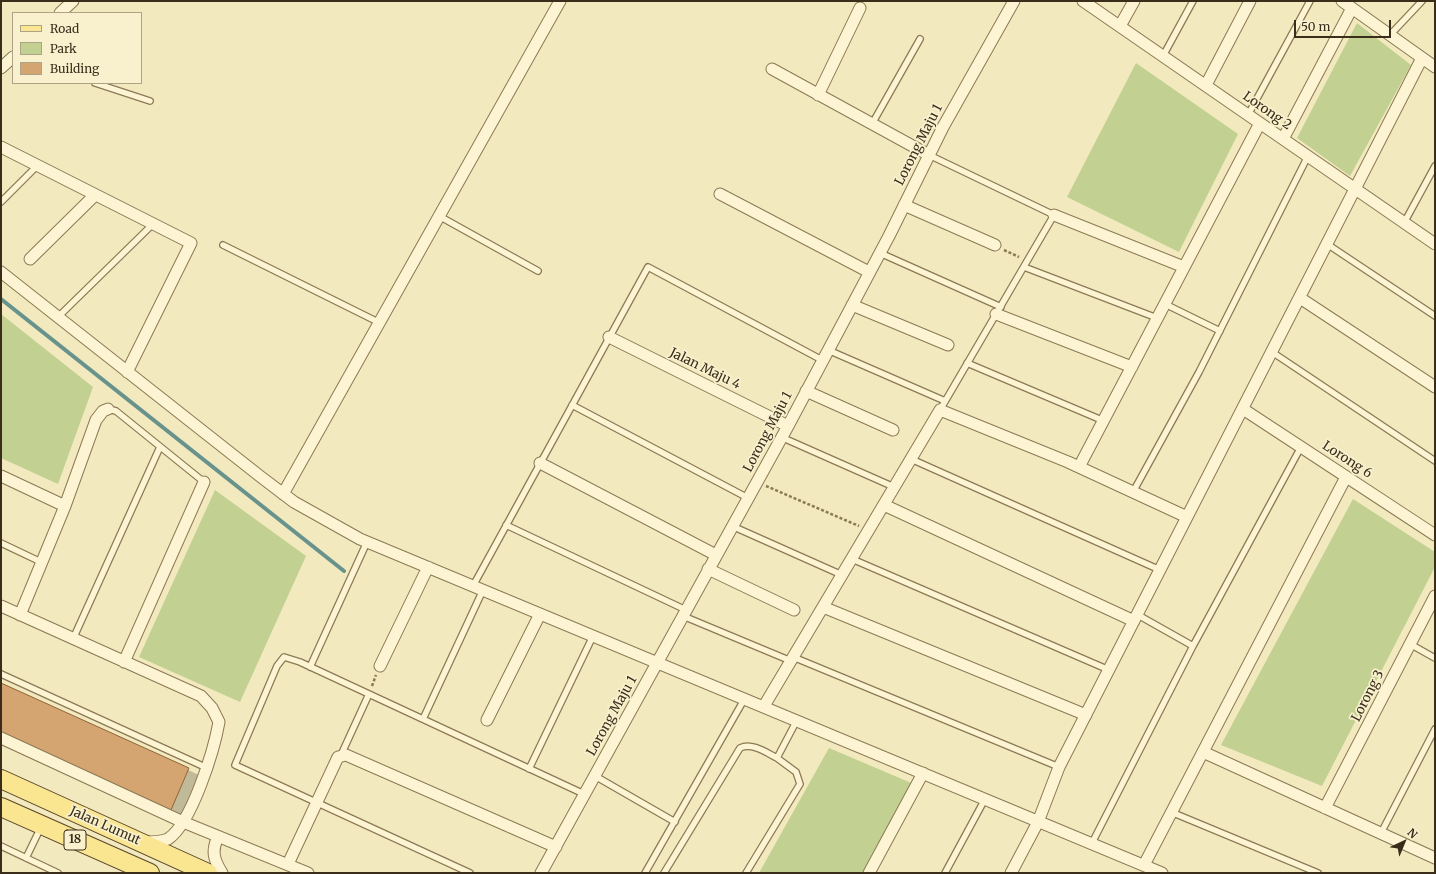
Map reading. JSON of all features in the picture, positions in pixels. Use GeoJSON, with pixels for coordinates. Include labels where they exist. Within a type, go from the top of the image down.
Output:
{"type":"FeatureCollection","features":[{"type":"Feature","properties":{"kind":"main road","name":"Jalan Lumut"},"geometry":{"type":"LineString","coordinates":[[1,779],[208,873]]}},
{"type":"Feature","properties":{"kind":"main road","name":"Jalan Lumut"},"geometry":{"type":"LineString","coordinates":[[1,807],[150,873]]}},
{"type":"Feature","properties":{"kind":"street"},"geometry":{"type":"LineString","coordinates":[[61,12],[73,1]]}},
{"type":"Feature","properties":{"kind":"street"},"geometry":{"type":"LineString","coordinates":[[283,494],[560,1]]}},
{"type":"Feature","properties":{"kind":"street","name":"Lorong Maju 1"},"geometry":{"type":"LineString","coordinates":[[541,873],[788,426],[880,253],[929,155],[1014,1]]}},
{"type":"Feature","properties":{"kind":"street","name":"Lorong 2"},"geometry":{"type":"LineString","coordinates":[[1084,1],[1435,244]]}},
{"type":"Feature","properties":{"kind":"street"},"geometry":{"type":"LineString","coordinates":[[1120,26],[1134,1]]}},
{"type":"Feature","properties":{"kind":"street"},"geometry":{"type":"LineString","coordinates":[[1206,86],[1250,1]]}},
{"type":"Feature","properties":{"kind":"street"},"geometry":{"type":"LineString","coordinates":[[1342,1],[1435,67]]}},
{"type":"Feature","properties":{"kind":"street"},"geometry":{"type":"LineString","coordinates":[[818,95],[860,8]]}},
{"type":"Feature","properties":{"kind":"street"},"geometry":{"type":"LineString","coordinates":[[1282,139],[1352,8]]}},
{"type":"Feature","properties":{"kind":"street"},"geometry":{"type":"LineString","coordinates":[[1,68],[12,58]]}},
{"type":"Feature","properties":{"kind":"street"},"geometry":{"type":"LineString","coordinates":[[1011,873],[1038,822],[1059,767],[1422,58]]}},
{"type":"Feature","properties":{"kind":"street"},"geometry":{"type":"LineString","coordinates":[[772,70],[929,155]]}},
{"type":"Feature","properties":{"kind":"street"},"geometry":{"type":"LineString","coordinates":[[1080,467],[1260,123]]}},
{"type":"Feature","properties":{"kind":"street"},"geometry":{"type":"LineString","coordinates":[[1,147],[190,243],[127,372]]}},
{"type":"Feature","properties":{"kind":"street"},"geometry":{"type":"LineString","coordinates":[[720,194],[869,272]]}},
{"type":"Feature","properties":{"kind":"street"},"geometry":{"type":"LineString","coordinates":[[30,259],[95,195]]}},
{"type":"Feature","properties":{"kind":"street"},"geometry":{"type":"LineString","coordinates":[[904,205],[994,245]]}},
{"type":"Feature","properties":{"kind":"street"},"geometry":{"type":"LineString","coordinates":[[1054,215],[1184,267]]}},
{"type":"Feature","properties":{"kind":"street"},"geometry":{"type":"LineString","coordinates":[[1,272],[283,494],[294,502],[367,542],[797,719],[1038,822],[1162,873]]}},
{"type":"Feature","properties":{"kind":"street"},"geometry":{"type":"LineString","coordinates":[[1300,298],[1435,387]]}},
{"type":"Feature","properties":{"kind":"street"},"geometry":{"type":"LineString","coordinates":[[852,305],[948,345]]}},
{"type":"Feature","properties":{"kind":"street"},"geometry":{"type":"LineString","coordinates":[[999,310],[1132,367]]}},
{"type":"Feature","properties":{"kind":"street","name":"Jalan Maju 4"},"geometry":{"type":"LineString","coordinates":[[609,338],[788,426]]}},
{"type":"Feature","properties":{"kind":"street"},"geometry":{"type":"LineString","coordinates":[[806,391],[893,430]]}},
{"type":"Feature","properties":{"kind":"street"},"geometry":{"type":"LineString","coordinates":[[764,706],[942,406],[1188,517]]}},
{"type":"Feature","properties":{"kind":"street"},"geometry":{"type":"LineString","coordinates":[[20,614],[65,506],[96,420],[103,411],[108,409]]}},
{"type":"Feature","properties":{"kind":"street","name":"Lorong 6"},"geometry":{"type":"LineString","coordinates":[[1243,409],[1435,535]]}},
{"type":"Feature","properties":{"kind":"street"},"geometry":{"type":"LineString","coordinates":[[540,463],[716,555]]}},
{"type":"Feature","properties":{"kind":"street"},"geometry":{"type":"LineString","coordinates":[[1,476],[65,506]]}},
{"type":"Feature","properties":{"kind":"street"},"geometry":{"type":"LineString","coordinates":[[1144,865],[1346,477]]}},
{"type":"Feature","properties":{"kind":"street"},"geometry":{"type":"LineString","coordinates":[[124,662],[204,482]]}},
{"type":"Feature","properties":{"kind":"street"},"geometry":{"type":"LineString","coordinates":[[884,505],[1136,618]]}},
{"type":"Feature","properties":{"kind":"street"},"geometry":{"type":"LineString","coordinates":[[380,666],[428,567]]}},
{"type":"Feature","properties":{"kind":"street"},"geometry":{"type":"LineString","coordinates":[[708,569],[794,610]]}},
{"type":"Feature","properties":{"kind":"street","name":"Lorong 3"},"geometry":{"type":"LineString","coordinates":[[1325,808],[1435,596]]}},
{"type":"Feature","properties":{"kind":"street"},"geometry":{"type":"LineString","coordinates":[[1,606],[201,696],[212,708],[219,722],[207,768],[183,822],[175,834],[166,840],[142,843]]}},
{"type":"Feature","properties":{"kind":"street"},"geometry":{"type":"LineString","coordinates":[[824,607],[1086,715]]}},
{"type":"Feature","properties":{"kind":"street"},"geometry":{"type":"LineString","coordinates":[[487,720],[540,614]]}},
{"type":"Feature","properties":{"kind":"street"},"geometry":{"type":"LineString","coordinates":[[1,738],[183,822],[308,873]]}},
{"type":"Feature","properties":{"kind":"street"},"geometry":{"type":"LineString","coordinates":[[1203,752],[1435,858]]}},
{"type":"Feature","properties":{"kind":"street"},"geometry":{"type":"LineString","coordinates":[[288,864],[316,803],[341,755],[346,755],[556,847]]}},
{"type":"Feature","properties":{"kind":"street"},"geometry":{"type":"LineString","coordinates":[[869,873],[923,773]]}},
{"type":"Feature","properties":{"kind":"street"},"geometry":{"type":"LineString","coordinates":[[218,837],[213,852],[215,861],[222,873]]}},
{"type":"Feature","properties":{"kind":"lane"},"geometry":{"type":"LineString","coordinates":[[1163,56],[1193,1]]}},
{"type":"Feature","properties":{"kind":"lane"},"geometry":{"type":"LineString","coordinates":[[1248,115],[1310,1]]}},
{"type":"Feature","properties":{"kind":"lane"},"geometry":{"type":"LineString","coordinates":[[1390,35],[1422,1]]}},
{"type":"Feature","properties":{"kind":"lane"},"geometry":{"type":"LineString","coordinates":[[872,124],[920,39]]}},
{"type":"Feature","properties":{"kind":"lane"},"geometry":{"type":"LineString","coordinates":[[98,84],[150,101]]}},
{"type":"Feature","properties":{"kind":"lane"},"geometry":{"type":"LineString","coordinates":[[828,350],[942,406],[1054,215],[929,155]]}},
{"type":"Feature","properties":{"kind":"lane"},"geometry":{"type":"LineString","coordinates":[[1133,492],[1220,331],[1308,156]]}},
{"type":"Feature","properties":{"kind":"lane"},"geometry":{"type":"LineString","coordinates":[[1,202],[37,166]]}},
{"type":"Feature","properties":{"kind":"lane"},"geometry":{"type":"LineString","coordinates":[[1404,223],[1435,166]]}},
{"type":"Feature","properties":{"kind":"lane"},"geometry":{"type":"LineString","coordinates":[[439,216],[538,271]]}},
{"type":"Feature","properties":{"kind":"lane"},"geometry":{"type":"LineString","coordinates":[[58,317],[153,224]]}},
{"type":"Feature","properties":{"kind":"lane"},"geometry":{"type":"LineString","coordinates":[[1327,244],[1435,316]]}},
{"type":"Feature","properties":{"kind":"lane"},"geometry":{"type":"LineString","coordinates":[[223,245],[380,323]]}},
{"type":"Feature","properties":{"kind":"lane"},"geometry":{"type":"LineString","coordinates":[[880,253],[999,310]]}},
{"type":"Feature","properties":{"kind":"lane"},"geometry":{"type":"LineString","coordinates":[[423,719],[478,588],[506,526],[648,267],[822,360]]}},
{"type":"Feature","properties":{"kind":"lane"},"geometry":{"type":"LineString","coordinates":[[1024,267],[1157,318]]}},
{"type":"Feature","properties":{"kind":"lane"},"geometry":{"type":"LineString","coordinates":[[1165,304],[1220,331]]}},
{"type":"Feature","properties":{"kind":"lane"},"geometry":{"type":"LineString","coordinates":[[1272,352],[1435,461]]}},
{"type":"Feature","properties":{"kind":"lane"},"geometry":{"type":"LineString","coordinates":[[967,363],[1104,421]]}},
{"type":"Feature","properties":{"kind":"lane"},"geometry":{"type":"LineString","coordinates":[[572,405],[748,498]]}},
{"type":"Feature","properties":{"kind":"lane"},"geometry":{"type":"LineString","coordinates":[[108,409],[116,411],[204,482]]}},
{"type":"Feature","properties":{"kind":"lane"},"geometry":{"type":"LineString","coordinates":[[781,437],[894,487]]}},
{"type":"Feature","properties":{"kind":"lane"},"geometry":{"type":"LineString","coordinates":[[73,639],[160,447]]}},
{"type":"Feature","properties":{"kind":"lane"},"geometry":{"type":"LineString","coordinates":[[1092,843],[1193,646],[1301,447]]}},
{"type":"Feature","properties":{"kind":"lane"},"geometry":{"type":"LineString","coordinates":[[911,459],[1160,570]]}},
{"type":"Feature","properties":{"kind":"lane"},"geometry":{"type":"LineString","coordinates":[[506,526],[684,613],[792,659],[1059,767]]}},
{"type":"Feature","properties":{"kind":"lane"},"geometry":{"type":"LineString","coordinates":[[732,526],[842,574]]}},
{"type":"Feature","properties":{"kind":"lane"},"geometry":{"type":"LineString","coordinates":[[310,667],[367,542]]}},
{"type":"Feature","properties":{"kind":"lane"},"geometry":{"type":"LineString","coordinates":[[1,543],[41,562]]}},
{"type":"Feature","properties":{"kind":"lane"},"geometry":{"type":"LineString","coordinates":[[852,559],[1109,670]]}},
{"type":"Feature","properties":{"kind":"lane"},"geometry":{"type":"LineString","coordinates":[[1136,618],[1193,646]]}},
{"type":"Feature","properties":{"kind":"lane"},"geometry":{"type":"LineString","coordinates":[[529,769],[593,636]]}},
{"type":"Feature","properties":{"kind":"lane"},"geometry":{"type":"LineString","coordinates":[[1410,644],[1435,658]]}},
{"type":"Feature","properties":{"kind":"lane"},"geometry":{"type":"LineString","coordinates":[[470,873],[235,765],[281,660],[284,657],[291,658],[584,794]]}},
{"type":"Feature","properties":{"kind":"lane"},"geometry":{"type":"LineString","coordinates":[[1,674],[207,768]]}},
{"type":"Feature","properties":{"kind":"lane"},"geometry":{"type":"LineString","coordinates":[[341,755],[369,694]]}},
{"type":"Feature","properties":{"kind":"lane"},"geometry":{"type":"LineString","coordinates":[[645,873],[745,698]]}},
{"type":"Feature","properties":{"kind":"lane"},"geometry":{"type":"LineString","coordinates":[[778,758],[797,719]]}},
{"type":"Feature","properties":{"kind":"lane"},"geometry":{"type":"LineString","coordinates":[[1381,833],[1435,728]]}},
{"type":"Feature","properties":{"kind":"lane"},"geometry":{"type":"LineString","coordinates":[[664,873],[740,748],[745,746],[754,747],[778,758],[796,772],[800,784],[746,873]]}},
{"type":"Feature","properties":{"kind":"lane"},"geometry":{"type":"LineString","coordinates":[[595,776],[675,822]]}},
{"type":"Feature","properties":{"kind":"lane"},"geometry":{"type":"LineString","coordinates":[[945,873],[985,799]]}},
{"type":"Feature","properties":{"kind":"lane"},"geometry":{"type":"LineString","coordinates":[[1171,812],[1318,873]]}},
{"type":"Feature","properties":{"kind":"lane"},"geometry":{"type":"LineString","coordinates":[[26,858],[42,825]]}},
{"type":"Feature","properties":{"kind":"lane"},"geometry":{"type":"LineString","coordinates":[[1,846],[58,873]]}},
{"type":"Feature","properties":{"kind":"path"},"geometry":{"type":"LineString","coordinates":[[994,245],[1028,261]]}},
{"type":"Feature","properties":{"kind":"path"},"geometry":{"type":"LineString","coordinates":[[757,482],[869,531]]}},
{"type":"Feature","properties":{"kind":"path"},"geometry":{"type":"LineString","coordinates":[[369,694],[380,666]]}},
{"type":"Feature","properties":{"kind":"green space"},"geometry":{"type":"Polygon","coordinates":[[[1357,23],[1411,65],[1350,176],[1297,138],[1357,23]]]}},
{"type":"Feature","properties":{"kind":"green space"},"geometry":{"type":"Polygon","coordinates":[[[1136,63],[1238,134],[1179,252],[1067,197],[1136,63]]]}},
{"type":"Feature","properties":{"kind":"green space"},"geometry":{"type":"Polygon","coordinates":[[[1,314],[93,387],[58,484],[1,458],[1,314]]]}},
{"type":"Feature","properties":{"kind":"green space"},"geometry":{"type":"Polygon","coordinates":[[[215,490],[306,556],[240,702],[139,657],[215,490]]]}},
{"type":"Feature","properties":{"kind":"green space"},"geometry":{"type":"Polygon","coordinates":[[[1353,499],[1435,552],[1435,567],[1322,786],[1221,745],[1353,499]]]}},
{"type":"Feature","properties":{"kind":"green space"},"geometry":{"type":"Polygon","coordinates":[[[829,748],[916,785],[869,873],[759,873],[829,748]]]}},
{"type":"Feature","properties":{"kind":"building"},"geometry":{"type":"Polygon","coordinates":[[[1,683],[189,768],[171,810],[1,733],[1,683]]]}},
{"type":"Feature","properties":{"kind":"waterway"},"geometry":{"type":"LineString","coordinates":[[1,299],[344,571]]}}]}
